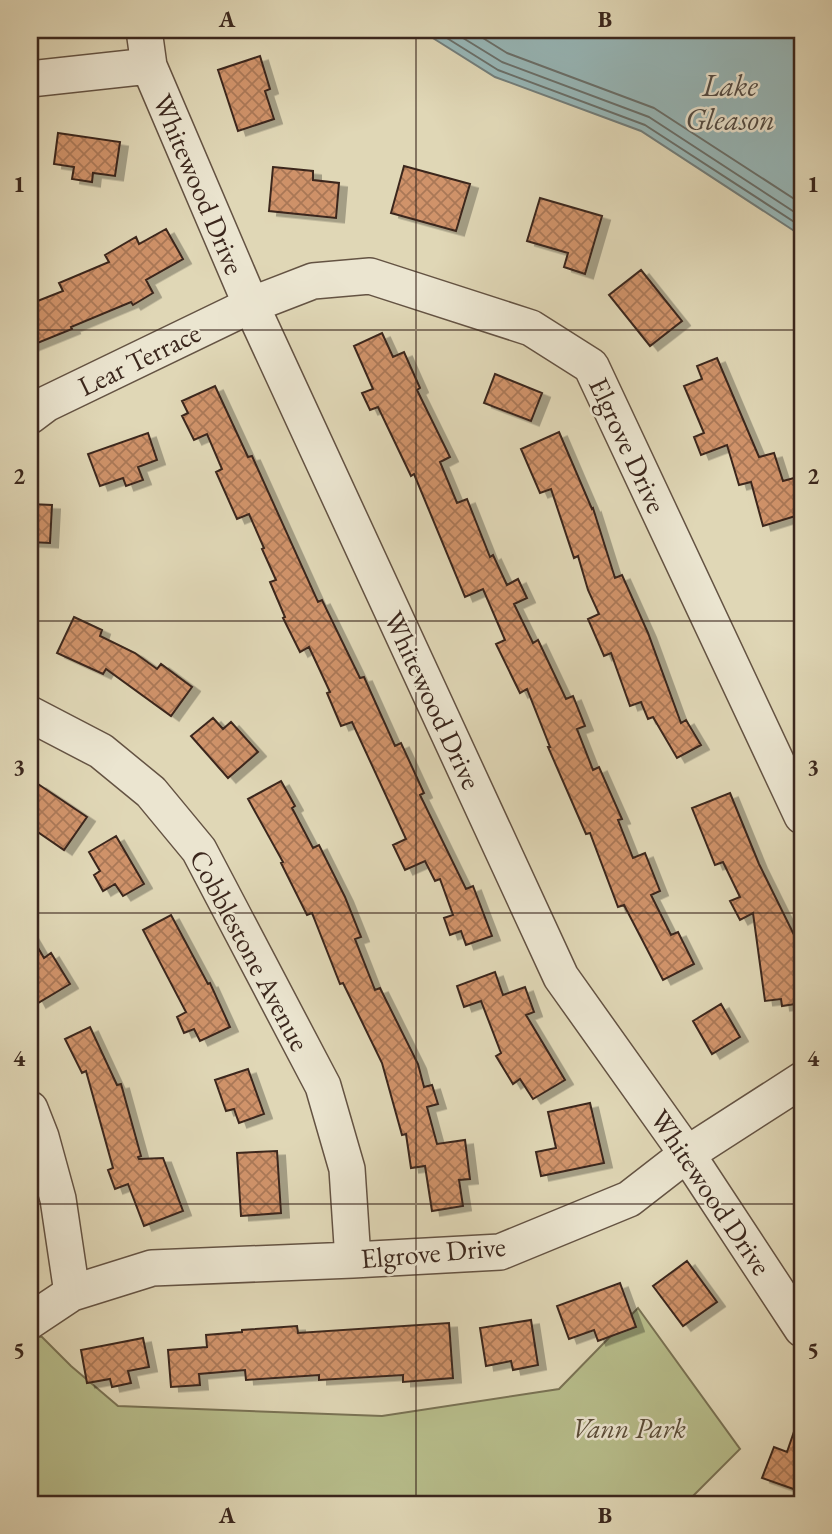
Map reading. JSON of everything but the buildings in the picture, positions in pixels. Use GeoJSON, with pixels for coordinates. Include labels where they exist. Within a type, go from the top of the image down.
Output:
{"type":"FeatureCollection","features":[{"type":"Feature","properties":{"kind":"street","name":"Whitewood Drive"},"geometry":{"type":"LineString","coordinates":[[144,30],[149,66],[251,305],[561,977],[687,1154],[802,1329]]}},
{"type":"Feature","properties":{"kind":"street"},"geometry":{"type":"LineString","coordinates":[[30,79],[149,66]]}},
{"type":"Feature","properties":{"kind":"street","name":"Elgrove Drive"},"geometry":{"type":"LineString","coordinates":[[251,305],[313,281],[370,276],[531,328],[591,366],[802,816]]}},
{"type":"Feature","properties":{"kind":"street","name":"Lear Terrace"},"geometry":{"type":"LineString","coordinates":[[30,416],[46,404],[251,305]]}},
{"type":"Feature","properties":{"kind":"street","name":"Cobblestone Avenue"},"geometry":{"type":"LineString","coordinates":[[30,714],[102,751],[151,792],[199,850],[323,1086],[347,1169],[353,1260]]}},
{"type":"Feature","properties":{"kind":"street","name":"Elgrove Drive"},"geometry":{"type":"LineString","coordinates":[[30,1321],[72,1293],[152,1268],[500,1252],[629,1199],[687,1154],[802,1080]]}},
{"type":"Feature","properties":{"kind":"street"},"geometry":{"type":"LineString","coordinates":[[30,1109],[41,1137],[58,1199],[72,1293]]}},
{"type":"Feature","properties":{"kind":"green space","name":"Vann Park"},"geometry":{"type":"Polygon","coordinates":[[[638,1308],[740,1449],[685,1504],[30,1504],[30,1336],[42,1337],[118,1406],[382,1416],[559,1389],[638,1308]]]}},
{"type":"Feature","properties":{"kind":"water","name":"Lake Gleason"},"geometry":{"type":"Polygon","coordinates":[[[427,30],[802,30],[802,236],[641,131],[495,77],[428,35],[427,30]]]}}]}
